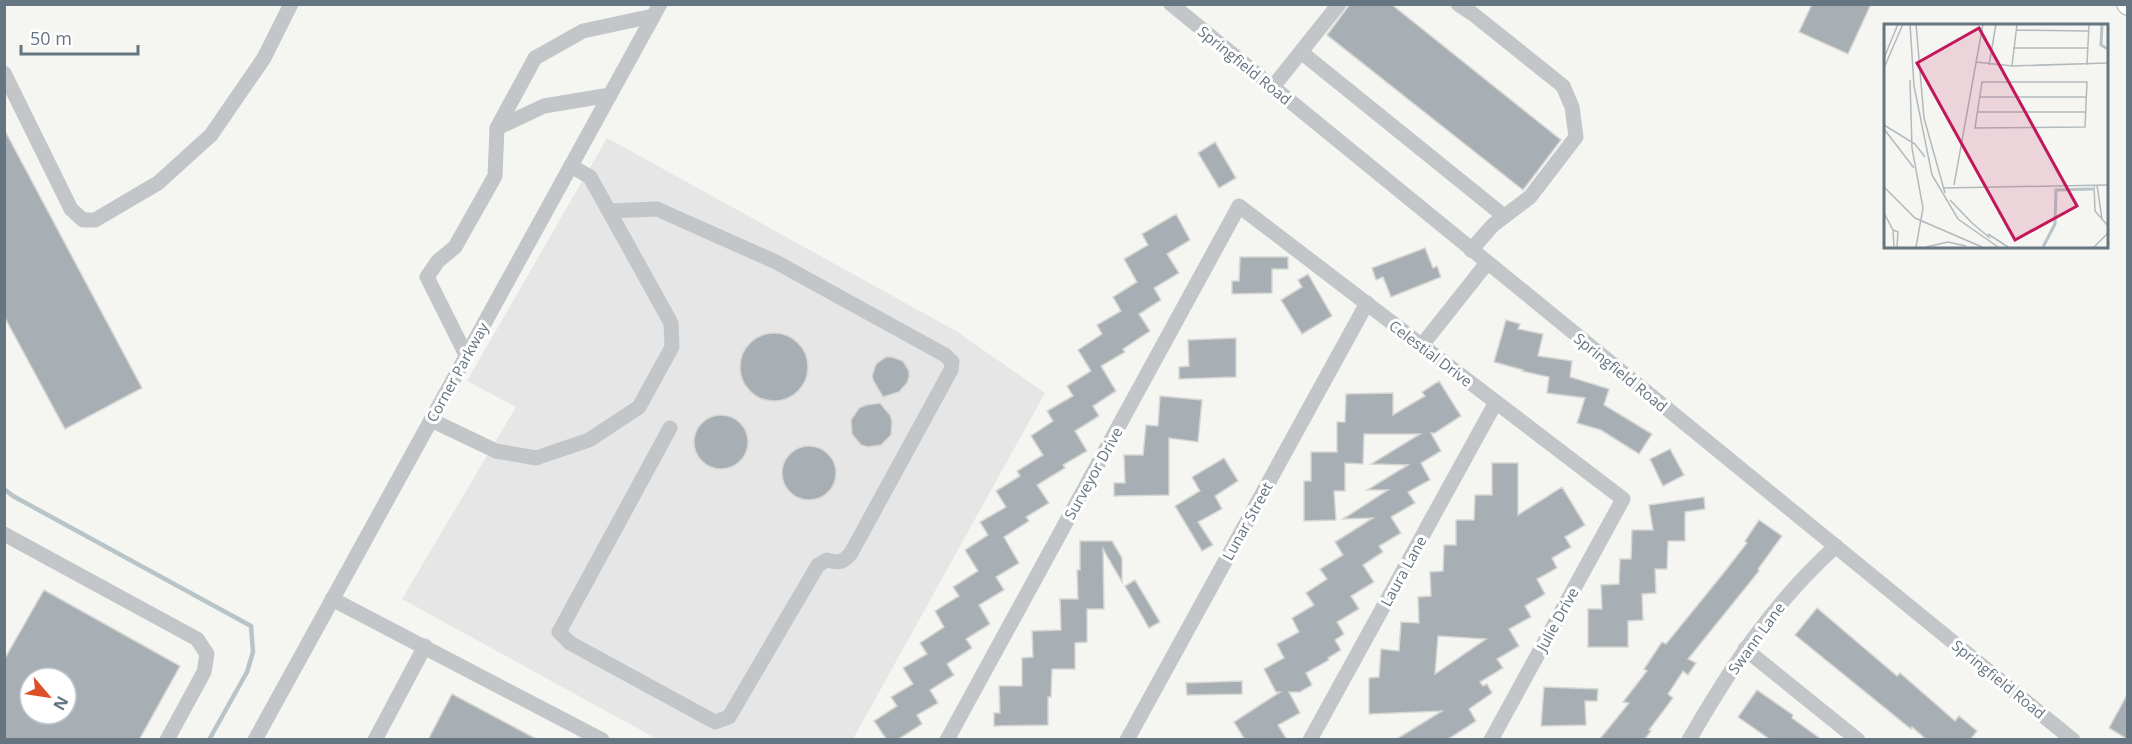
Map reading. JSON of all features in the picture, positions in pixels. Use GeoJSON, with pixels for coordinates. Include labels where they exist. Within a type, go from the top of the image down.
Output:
{"type":"FeatureCollection","features":[{"type":"Feature","properties":{"kind":"street"},"geometry":{"type":"LineString","coordinates":[[4,73],[71,209],[83,220],[95,220],[158,183],[211,135],[264,58],[291,4]]}},
{"type":"Feature","properties":{"kind":"street","name":"Springfield Road"},"geometry":{"type":"LineString","coordinates":[[1171,4],[2073,740]]}},
{"type":"Feature","properties":{"kind":"street"},"geometry":{"type":"LineString","coordinates":[[1272,88],[1339,4]]}},
{"type":"Feature","properties":{"kind":"street"},"geometry":{"type":"LineString","coordinates":[[1458,4],[1563,86],[1572,107],[1576,137],[1530,197],[1493,225],[1471,250]]}},
{"type":"Feature","properties":{"kind":"street"},"geometry":{"type":"LineString","coordinates":[[466,355],[427,277],[438,261],[455,247],[495,176],[497,128],[535,58],[583,31],[657,10]]}},
{"type":"Feature","properties":{"kind":"street","name":"Corner Parkway"},"geometry":{"type":"LineString","coordinates":[[255,740],[657,10]]}},
{"type":"Feature","properties":{"kind":"street"},"geometry":{"type":"LineString","coordinates":[[1301,51],[1504,216]]}},
{"type":"Feature","properties":{"kind":"street"},"geometry":{"type":"LineString","coordinates":[[497,128],[544,106],[610,95]]}},
{"type":"Feature","properties":{"kind":"street"},"geometry":{"type":"LineString","coordinates":[[431,420],[496,451],[536,458],[589,440],[639,407],[672,347],[671,323],[590,177],[571,166]]}},
{"type":"Feature","properties":{"kind":"street","name":"Celestial Drive"},"geometry":{"type":"LineString","coordinates":[[1239,206],[1623,499]]}},
{"type":"Feature","properties":{"kind":"street","name":"Surveyor Drive"},"geometry":{"type":"LineString","coordinates":[[947,740],[1239,206]]}},
{"type":"Feature","properties":{"kind":"street"},"geometry":{"type":"LineString","coordinates":[[609,211],[657,209],[776,262],[945,355],[952,362],[951,370],[851,553],[844,561],[838,563],[826,560],[818,566],[729,717],[715,722],[570,643],[559,632],[670,428]]}},
{"type":"Feature","properties":{"kind":"street"},"geometry":{"type":"LineString","coordinates":[[1422,345],[1486,263]]}},
{"type":"Feature","properties":{"kind":"street","name":"Lunar Street"},"geometry":{"type":"LineString","coordinates":[[1128,740],[1367,303]]}},
{"type":"Feature","properties":{"kind":"street","name":"Laura Lane"},"geometry":{"type":"LineString","coordinates":[[1310,740],[1496,402]]}},
{"type":"Feature","properties":{"kind":"street","name":"Julie Drive"},"geometry":{"type":"LineString","coordinates":[[1491,740],[1623,499]]}},
{"type":"Feature","properties":{"kind":"street"},"geometry":{"type":"LineString","coordinates":[[4,534],[197,639],[207,654],[204,672],[167,740]]}},
{"type":"Feature","properties":{"kind":"street","name":"Swann Lane"},"geometry":{"type":"LineString","coordinates":[[1689,740],[1745,649],[1779,604],[1836,546]]}},
{"type":"Feature","properties":{"kind":"street"},"geometry":{"type":"LineString","coordinates":[[332,598],[602,740]]}},
{"type":"Feature","properties":{"kind":"street"},"geometry":{"type":"LineString","coordinates":[[375,740],[425,646]]}},
{"type":"Feature","properties":{"kind":"street"},"geometry":{"type":"LineString","coordinates":[[1745,649],[1858,740]]}},
{"type":"Feature","properties":{"kind":"shaded area"},"geometry":{"type":"Polygon","coordinates":[[[607,138],[956,331],[1045,393],[853,739],[657,739],[402,599],[516,407],[467,381],[607,138]]]}},
{"type":"Feature","properties":{"kind":"building"},"geometry":{"type":"Polygon","coordinates":[[[1350,4],[1391,4],[1561,140],[1523,190],[1327,35],[1350,4]]]}},
{"type":"Feature","properties":{"kind":"building"},"geometry":{"type":"Polygon","coordinates":[[[1812,4],[1871,4],[1848,54],[1799,32],[1812,4]]]}},
{"type":"Feature","properties":{"kind":"building"},"geometry":{"type":"Polygon","coordinates":[[[4,129],[142,388],[65,429],[4,316],[4,129]]]}},
{"type":"Feature","properties":{"kind":"building"},"geometry":{"type":"Polygon","coordinates":[[[1215,142],[1236,178],[1219,188],[1198,153],[1215,142]]]}},
{"type":"Feature","properties":{"kind":"building"},"geometry":{"type":"Polygon","coordinates":[[[1176,214],[1190,240],[1167,254],[1179,273],[1154,288],[1161,300],[1139,314],[1150,331],[1123,349],[1125,352],[1101,366],[1116,391],[1093,406],[1099,416],[1075,431],[1087,451],[1063,465],[1065,468],[1037,485],[1049,503],[1026,517],[1029,521],[1004,537],[1019,563],[996,577],[1004,590],[979,605],[990,624],[966,639],[972,648],[947,664],[954,675],[930,690],[938,703],[917,715],[922,724],[897,740],[887,740],[874,721],[897,706],[891,697],[913,684],[903,668],[927,654],[920,643],[944,627],[935,611],[959,596],[953,587],[978,571],[965,550],[988,535],[980,522],[1006,507],[996,491],[1020,476],[1017,471],[1043,455],[1031,436],[1053,421],[1047,411],[1073,396],[1067,386],[1091,371],[1078,350],[1102,334],[1097,325],[1121,311],[1113,297],[1137,282],[1124,259],[1148,245],[1142,234],[1176,214]]]}},
{"type":"Feature","properties":{"kind":"building"},"geometry":{"type":"Polygon","coordinates":[[[1425,248],[1433,268],[1437,266],[1441,277],[1391,297],[1383,277],[1376,280],[1372,268],[1425,248]]]}},
{"type":"Feature","properties":{"kind":"building"},"geometry":{"type":"Polygon","coordinates":[[[1240,257],[1288,257],[1288,269],[1272,269],[1272,293],[1232,294],[1232,281],[1239,281],[1240,257]]]}},
{"type":"Feature","properties":{"kind":"building"},"geometry":{"type":"Polygon","coordinates":[[[1308,274],[1332,316],[1302,334],[1281,300],[1302,287],[1298,280],[1308,274]]]}},
{"type":"Feature","properties":{"kind":"building"},"geometry":{"type":"Polygon","coordinates":[[[1506,320],[1520,324],[1518,329],[1543,334],[1538,356],[1572,361],[1570,377],[1609,389],[1604,405],[1652,434],[1639,454],[1601,430],[1577,423],[1585,398],[1547,393],[1549,377],[1494,362],[1506,320]]]}},
{"type":"Feature","properties":{"kind":"building"},"geometry":{"type":"Polygon","coordinates":[[[767,333],[781,333],[793,338],[803,348],[808,367],[803,386],[793,396],[781,401],[767,401],[755,396],[745,386],[740,374],[740,360],[745,348],[755,338],[767,333]]]}},
{"type":"Feature","properties":{"kind":"building"},"geometry":{"type":"Polygon","coordinates":[[[1236,338],[1236,377],[1179,379],[1179,367],[1189,366],[1188,340],[1236,338]]]}},
{"type":"Feature","properties":{"kind":"building"},"geometry":{"type":"Polygon","coordinates":[[[886,357],[903,361],[909,371],[909,377],[899,392],[883,397],[872,376],[876,364],[886,357]]]}},
{"type":"Feature","properties":{"kind":"building"},"geometry":{"type":"Polygon","coordinates":[[[1439,381],[1461,416],[1435,433],[1431,433],[1441,451],[1421,463],[1430,480],[1408,492],[1415,503],[1391,517],[1401,533],[1379,546],[1383,552],[1363,565],[1374,582],[1351,596],[1359,609],[1337,622],[1344,634],[1335,640],[1341,650],[1306,673],[1312,685],[1300,692],[1289,692],[1300,713],[1278,725],[1287,740],[1245,740],[1234,722],[1280,692],[1276,692],[1264,669],[1284,658],[1277,644],[1299,632],[1292,618],[1314,605],[1306,593],[1327,579],[1320,569],[1343,555],[1335,542],[1373,518],[1343,519],[1388,490],[1367,490],[1408,465],[1371,464],[1420,434],[1364,434],[1363,464],[1345,463],[1345,491],[1334,491],[1336,520],[1304,521],[1304,481],[1311,481],[1311,452],[1337,452],[1337,422],[1345,422],[1346,394],[1393,393],[1393,415],[1425,396],[1422,392],[1439,381]]]}},
{"type":"Feature","properties":{"kind":"building"},"geometry":{"type":"Polygon","coordinates":[[[1160,396],[1202,400],[1198,442],[1169,438],[1169,495],[1114,496],[1114,483],[1125,483],[1124,455],[1143,455],[1146,425],[1158,426],[1160,396]]]}},
{"type":"Feature","properties":{"kind":"building"},"geometry":{"type":"Polygon","coordinates":[[[880,403],[890,415],[891,435],[881,445],[868,447],[861,445],[852,434],[851,420],[859,408],[880,403]]]}},
{"type":"Feature","properties":{"kind":"building"},"geometry":{"type":"Polygon","coordinates":[[[721,415],[731,417],[740,423],[746,432],[748,442],[746,452],[740,461],[731,467],[721,469],[711,467],[702,461],[696,452],[694,442],[696,432],[702,423],[711,417],[721,415]]]}},
{"type":"Feature","properties":{"kind":"building"},"geometry":{"type":"Polygon","coordinates":[[[809,446],[819,448],[828,454],[834,463],[836,473],[834,483],[828,492],[819,498],[809,500],[799,498],[790,492],[784,483],[782,473],[784,463],[790,454],[799,448],[809,446]]]}},
{"type":"Feature","properties":{"kind":"building"},"geometry":{"type":"Polygon","coordinates":[[[1670,449],[1684,475],[1663,486],[1650,459],[1670,449]]]}},
{"type":"Feature","properties":{"kind":"building"},"geometry":{"type":"Polygon","coordinates":[[[1224,458],[1238,481],[1215,496],[1222,509],[1198,522],[1213,545],[1202,551],[1175,506],[1200,491],[1192,477],[1224,458]]]}},
{"type":"Feature","properties":{"kind":"building"},"geometry":{"type":"Polygon","coordinates":[[[1492,463],[1518,463],[1518,515],[1562,487],[1585,525],[1565,537],[1571,547],[1552,558],[1557,568],[1537,579],[1545,594],[1525,606],[1531,617],[1509,629],[1519,646],[1497,659],[1503,668],[1480,682],[1483,686],[1487,684],[1492,693],[1469,709],[1476,721],[1447,740],[1395,740],[1442,711],[1369,714],[1369,678],[1379,677],[1381,649],[1399,651],[1401,622],[1419,623],[1418,597],[1431,596],[1430,572],[1443,571],[1444,545],[1456,545],[1456,520],[1474,520],[1475,495],[1492,495],[1492,463]],[[1438,636],[1435,674],[1486,639],[1438,636]]]}},
{"type":"Feature","properties":{"kind":"building"},"geometry":{"type":"Polygon","coordinates":[[[1704,497],[1705,509],[1685,512],[1685,541],[1668,541],[1667,569],[1655,569],[1656,593],[1642,594],[1643,620],[1628,621],[1628,647],[1588,647],[1588,609],[1602,609],[1601,585],[1619,584],[1620,559],[1631,559],[1632,530],[1653,530],[1649,505],[1704,497]]]}},
{"type":"Feature","properties":{"kind":"building"},"geometry":{"type":"Polygon","coordinates":[[[1759,520],[1782,536],[1758,569],[1759,571],[1688,659],[1696,663],[1688,675],[1683,671],[1668,694],[1673,698],[1649,730],[1651,731],[1644,740],[1599,740],[1629,703],[1623,702],[1647,671],[1644,669],[1662,642],[1666,644],[1722,575],[1747,543],[1745,541],[1759,520]]]}},
{"type":"Feature","properties":{"kind":"building"},"geometry":{"type":"Polygon","coordinates":[[[1080,541],[1112,541],[1122,558],[1122,582],[1103,549],[1104,609],[1087,609],[1087,642],[1075,643],[1075,669],[1052,669],[1051,697],[1048,697],[1048,725],[994,726],[994,713],[1000,713],[999,686],[1022,686],[1022,658],[1033,657],[1032,631],[1061,630],[1060,599],[1078,599],[1077,570],[1080,570],[1080,541]]]}},
{"type":"Feature","properties":{"kind":"building"},"geometry":{"type":"Polygon","coordinates":[[[1135,580],[1160,622],[1149,628],[1125,586],[1135,580]]]}},
{"type":"Feature","properties":{"kind":"building"},"geometry":{"type":"Polygon","coordinates":[[[44,590],[180,666],[139,740],[4,740],[4,660],[44,590]]]}},
{"type":"Feature","properties":{"kind":"building"},"geometry":{"type":"Polygon","coordinates":[[[1817,608],[1897,676],[1900,673],[1955,721],[1959,716],[1977,731],[1970,740],[1927,740],[1795,635],[1817,608]]]}},
{"type":"Feature","properties":{"kind":"building"},"geometry":{"type":"Polygon","coordinates":[[[1242,681],[1242,694],[1187,695],[1186,683],[1242,681]]]}},
{"type":"Feature","properties":{"kind":"building"},"geometry":{"type":"Polygon","coordinates":[[[1544,687],[1598,689],[1597,701],[1585,701],[1586,725],[1541,726],[1544,687]]]}},
{"type":"Feature","properties":{"kind":"building"},"geometry":{"type":"Polygon","coordinates":[[[1757,690],[1793,715],[1792,718],[1822,740],[1771,740],[1738,717],[1757,690]]]}},
{"type":"Feature","properties":{"kind":"building"},"geometry":{"type":"Polygon","coordinates":[[[452,694],[538,740],[428,740],[452,694]]]}},
{"type":"Feature","properties":{"kind":"building"},"geometry":{"type":"Polygon","coordinates":[[[2127,695],[2127,739],[2109,728],[2127,695]]]}},
{"type":"Feature","properties":{"kind":"waterway"},"geometry":{"type":"LineString","coordinates":[[4,489],[251,626],[253,652],[247,672],[209,740]]}}]}
